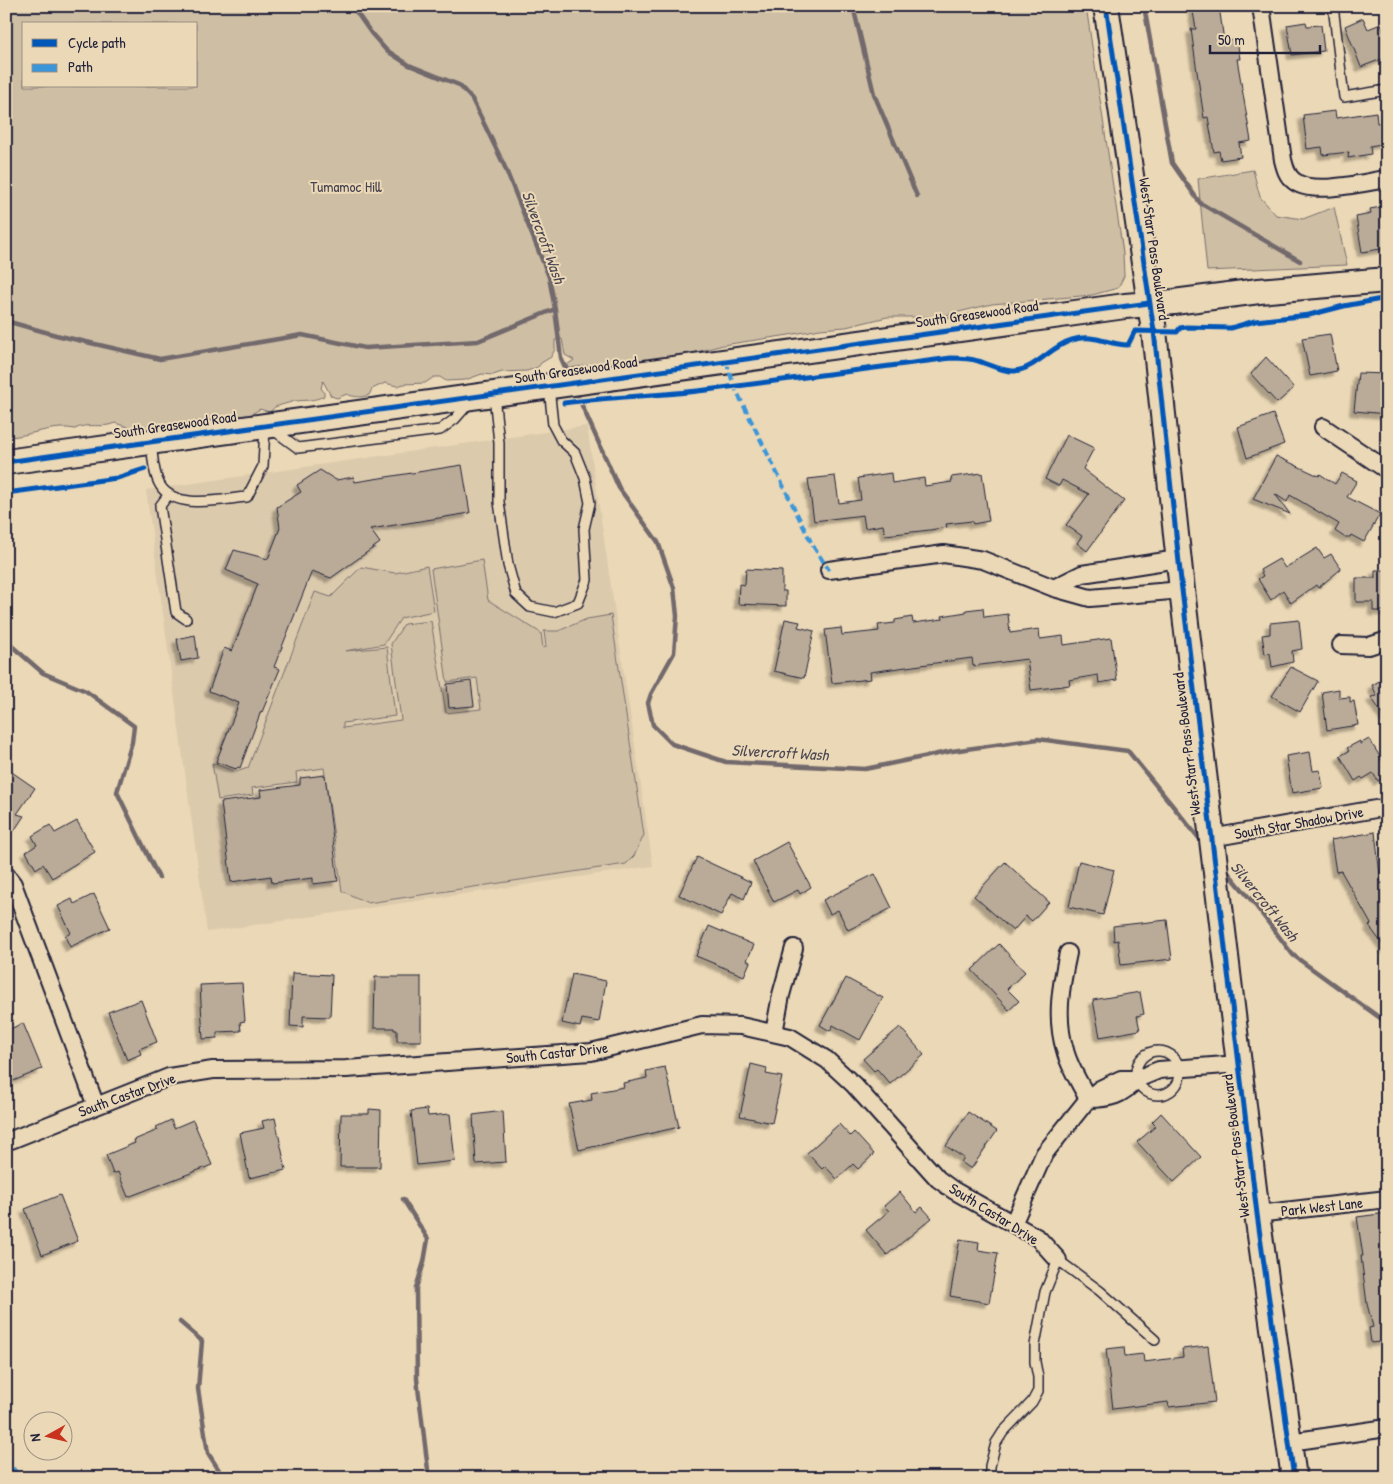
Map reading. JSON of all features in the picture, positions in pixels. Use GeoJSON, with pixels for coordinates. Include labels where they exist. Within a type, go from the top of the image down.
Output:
{"type":"FeatureCollection","features":[{"type":"Feature","properties":{"kind":"main road","name":"West Starr Pass Boulevard"},"geometry":{"type":"LineString","coordinates":[[1106,6],[1154,331],[1178,560],[1211,838],[1257,1214],[1294,1478]]}},
{"type":"Feature","properties":{"kind":"main road","name":"South Greasewood Road"},"geometry":{"type":"LineString","coordinates":[[6,462],[266,424],[484,396],[1149,303],[1387,280]]}},
{"type":"Feature","properties":{"kind":"street"},"geometry":{"type":"LineString","coordinates":[[1261,6],[1283,160],[1288,174],[1294,181],[1308,188],[1387,179]]}},
{"type":"Feature","properties":{"kind":"street"},"geometry":{"type":"LineString","coordinates":[[1324,427],[1387,470]]}},
{"type":"Feature","properties":{"kind":"street"},"geometry":{"type":"LineString","coordinates":[[829,570],[944,554],[983,560],[1054,588],[1090,598],[1182,590]]}},
{"type":"Feature","properties":{"kind":"street"},"geometry":{"type":"LineString","coordinates":[[1054,588],[1082,574],[1178,560]]}},
{"type":"Feature","properties":{"kind":"street"},"geometry":{"type":"LineString","coordinates":[[1109,571],[1114,596]]}},
{"type":"Feature","properties":{"kind":"street"},"geometry":{"type":"LineString","coordinates":[[1341,645],[1370,646],[1387,640]]}},
{"type":"Feature","properties":{"kind":"street","name":"South Star Shadow Drive"},"geometry":{"type":"LineString","coordinates":[[1211,838],[1387,807]]}},
{"type":"Feature","properties":{"kind":"street"},"geometry":{"type":"LineString","coordinates":[[6,876],[14,884],[96,1106]]}},
{"type":"Feature","properties":{"kind":"street"},"geometry":{"type":"LineString","coordinates":[[774,1033],[781,996],[794,948]]}},
{"type":"Feature","properties":{"kind":"street"},"geometry":{"type":"LineString","coordinates":[[1068,953],[1063,976],[1059,1018],[1065,1050],[1088,1099]]}},
{"type":"Feature","properties":{"kind":"street","name":"South Castar Drive"},"geometry":{"type":"LineString","coordinates":[[11,1140],[168,1077],[213,1070],[346,1069],[591,1052],[702,1026],[741,1026],[790,1037],[827,1060],[854,1085],[938,1179],[953,1190],[1038,1238],[1058,1260]]}},
{"type":"Feature","properties":{"kind":"street"},"geometry":{"type":"LineString","coordinates":[[1013,1224],[1044,1154],[1088,1099],[1100,1089],[1121,1079],[1137,1079],[1159,1070],[1239,1064]]}},
{"type":"Feature","properties":{"kind":"street","name":"Park West Lane"},"geometry":{"type":"LineString","coordinates":[[1257,1214],[1387,1199]]}},
{"type":"Feature","properties":{"kind":"street"},"geometry":{"type":"LineString","coordinates":[[1290,1442],[1387,1428]]}},
{"type":"Feature","properties":{"kind":"lane"},"geometry":{"type":"LineString","coordinates":[[1333,6],[1344,97],[1387,90]]}},
{"type":"Feature","properties":{"kind":"lane"},"geometry":{"type":"LineString","coordinates":[[484,396],[499,443],[499,502],[508,565],[516,594],[530,607],[554,612],[578,603],[587,580],[584,529],[590,503],[585,478],[575,453],[561,440],[554,425],[549,387]]}},
{"type":"Feature","properties":{"kind":"lane"},"geometry":{"type":"LineString","coordinates":[[151,440],[155,473],[160,486],[168,494],[188,502],[247,497],[262,466],[266,424]]}},
{"type":"Feature","properties":{"kind":"lane"},"geometry":{"type":"LineString","coordinates":[[168,494],[160,506],[176,612],[186,619]]}},
{"type":"Feature","properties":{"kind":"lane"},"geometry":{"type":"LineString","coordinates":[[1137,1079],[1142,1088],[1148,1093],[1162,1094],[1174,1087],[1178,1081],[1179,1068]]}},
{"type":"Feature","properties":{"kind":"lane"},"geometry":{"type":"LineString","coordinates":[[990,1478],[990,1466],[996,1443],[1032,1402],[1038,1390],[1035,1362],[1036,1345],[1045,1292],[1058,1260],[1100,1291],[1155,1340]]}},
{"type":"Feature","properties":{"kind":"shaded area"},"geometry":{"type":"Polygon","coordinates":[[[587,426],[653,866],[207,932],[146,490],[587,426]]]}},
{"type":"Feature","properties":{"kind":"green space","name":"Tumamoc Hill"},"geometry":{"type":"Polygon","coordinates":[[[6,6],[1086,6],[1123,253],[1124,276],[1118,288],[1092,295],[992,304],[938,317],[887,317],[846,327],[820,329],[723,345],[685,355],[605,366],[594,365],[568,368],[567,365],[574,360],[565,355],[562,339],[555,340],[555,349],[551,357],[538,367],[527,371],[502,372],[493,375],[482,374],[465,380],[446,381],[440,377],[434,377],[425,383],[397,386],[385,383],[372,389],[369,395],[358,397],[347,394],[337,398],[331,396],[323,381],[321,388],[324,396],[320,398],[295,401],[275,407],[269,412],[260,409],[248,416],[129,433],[133,429],[115,423],[110,425],[84,426],[75,429],[54,429],[6,436],[6,6]]]}},
{"type":"Feature","properties":{"kind":"green space"},"geometry":{"type":"Polygon","coordinates":[[[1253,170],[1260,197],[1276,215],[1303,219],[1334,207],[1347,265],[1207,271],[1198,179],[1253,170]]]}},
{"type":"Feature","properties":{"kind":"green space"},"geometry":{"type":"Polygon","coordinates":[[[482,560],[488,600],[541,633],[543,648],[546,647],[544,631],[558,631],[587,619],[611,615],[644,835],[634,856],[626,864],[368,903],[342,891],[324,768],[296,772],[297,782],[252,788],[253,795],[218,800],[212,763],[236,772],[248,768],[315,592],[331,597],[361,567],[395,573],[427,566],[434,611],[401,618],[384,644],[345,651],[387,647],[395,716],[343,723],[343,728],[401,720],[391,644],[404,624],[431,621],[446,713],[481,709],[477,678],[447,682],[431,569],[482,560]]]}},
{"type":"Feature","properties":{"kind":"building"},"geometry":{"type":"Polygon","coordinates":[[[1192,6],[1219,6],[1224,41],[1237,40],[1240,59],[1237,59],[1251,141],[1239,143],[1241,157],[1221,160],[1219,151],[1214,152],[1208,117],[1204,118],[1196,65],[1191,29],[1196,29],[1192,6]]]}},
{"type":"Feature","properties":{"kind":"building"},"geometry":{"type":"Polygon","coordinates":[[[1363,18],[1368,29],[1381,24],[1387,38],[1387,57],[1361,67],[1345,26],[1363,18]]]}},
{"type":"Feature","properties":{"kind":"building"},"geometry":{"type":"Polygon","coordinates":[[[1306,22],[1307,26],[1321,25],[1324,51],[1292,55],[1287,25],[1306,22]]]}},
{"type":"Feature","properties":{"kind":"building"},"geometry":{"type":"Polygon","coordinates":[[[1335,111],[1336,118],[1376,112],[1377,123],[1387,122],[1387,143],[1370,146],[1371,154],[1348,158],[1349,152],[1323,155],[1322,147],[1307,149],[1303,115],[1335,111]]]}},
{"type":"Feature","properties":{"kind":"building"},"geometry":{"type":"Polygon","coordinates":[[[1387,206],[1387,248],[1362,252],[1356,217],[1371,214],[1370,209],[1387,206]]]}},
{"type":"Feature","properties":{"kind":"building"},"geometry":{"type":"Polygon","coordinates":[[[1330,334],[1337,371],[1310,376],[1302,338],[1330,334]]]}},
{"type":"Feature","properties":{"kind":"building"},"geometry":{"type":"Polygon","coordinates":[[[1266,357],[1294,388],[1277,403],[1251,374],[1266,357]]]}},
{"type":"Feature","properties":{"kind":"building"},"geometry":{"type":"Polygon","coordinates":[[[1358,373],[1387,374],[1387,414],[1354,411],[1358,373]]]}},
{"type":"Feature","properties":{"kind":"building"},"geometry":{"type":"Polygon","coordinates":[[[1273,414],[1284,444],[1247,458],[1238,427],[1273,414]]]}},
{"type":"Feature","properties":{"kind":"building"},"geometry":{"type":"Polygon","coordinates":[[[1067,435],[1094,448],[1083,469],[1124,501],[1087,551],[1077,543],[1082,536],[1066,525],[1089,494],[1062,480],[1059,486],[1045,479],[1067,435]]]}},
{"type":"Feature","properties":{"kind":"building"},"geometry":{"type":"Polygon","coordinates":[[[1276,456],[1319,476],[1320,474],[1335,484],[1342,473],[1357,481],[1347,497],[1380,514],[1364,542],[1351,535],[1350,537],[1344,537],[1335,531],[1339,524],[1290,495],[1287,502],[1275,494],[1290,514],[1253,499],[1276,456]]]}},
{"type":"Feature","properties":{"kind":"building"},"geometry":{"type":"Polygon","coordinates":[[[462,465],[470,513],[370,529],[380,543],[331,578],[312,571],[274,667],[280,669],[261,711],[240,768],[236,769],[216,762],[239,703],[209,691],[224,648],[232,651],[258,584],[226,570],[234,550],[268,559],[280,528],[277,507],[301,492],[297,485],[320,470],[336,480],[354,477],[355,482],[462,465]]]}},
{"type":"Feature","properties":{"kind":"building"},"geometry":{"type":"Polygon","coordinates":[[[891,473],[892,483],[924,478],[925,486],[952,482],[951,477],[982,473],[989,521],[973,524],[972,521],[946,524],[947,527],[885,535],[883,525],[865,528],[863,515],[814,521],[808,479],[835,476],[839,503],[861,500],[858,478],[891,473]]]}},
{"type":"Feature","properties":{"kind":"building"},"geometry":{"type":"Polygon","coordinates":[[[1317,548],[1324,558],[1331,554],[1341,569],[1318,588],[1316,585],[1291,603],[1283,590],[1271,600],[1258,579],[1263,576],[1260,570],[1279,559],[1285,568],[1317,548]]]}},
{"type":"Feature","properties":{"kind":"building"},"geometry":{"type":"Polygon","coordinates":[[[746,569],[782,571],[782,591],[786,591],[786,606],[738,604],[739,584],[745,585],[746,569]]]}},
{"type":"Feature","properties":{"kind":"building"},"geometry":{"type":"Polygon","coordinates":[[[1375,570],[1387,570],[1387,611],[1373,611],[1373,602],[1356,602],[1356,578],[1375,578],[1375,570]]]}},
{"type":"Feature","properties":{"kind":"building"},"geometry":{"type":"Polygon","coordinates":[[[983,608],[984,617],[1008,614],[1010,633],[1039,629],[1040,639],[1063,636],[1064,645],[1111,638],[1117,680],[1099,683],[1098,675],[1069,680],[1070,685],[1031,690],[1027,659],[973,666],[972,658],[870,672],[871,679],[832,683],[825,630],[841,628],[842,635],[879,631],[878,625],[895,623],[895,620],[912,617],[913,623],[943,619],[942,616],[983,608]]]}},
{"type":"Feature","properties":{"kind":"building"},"geometry":{"type":"Polygon","coordinates":[[[785,619],[800,622],[798,627],[814,631],[804,678],[774,671],[785,619]]]}},
{"type":"Feature","properties":{"kind":"building"},"geometry":{"type":"Polygon","coordinates":[[[1299,620],[1302,649],[1292,651],[1293,662],[1272,667],[1270,653],[1265,654],[1262,635],[1270,634],[1270,623],[1299,620]]]}},
{"type":"Feature","properties":{"kind":"building"},"geometry":{"type":"Polygon","coordinates":[[[195,635],[198,658],[181,661],[177,639],[195,635]]]}},
{"type":"Feature","properties":{"kind":"building"},"geometry":{"type":"Polygon","coordinates":[[[1291,667],[1318,681],[1300,712],[1272,696],[1291,667]]]}},
{"type":"Feature","properties":{"kind":"building"},"geometry":{"type":"Polygon","coordinates":[[[1387,677],[1387,721],[1371,697],[1377,696],[1372,685],[1387,677]]]}},
{"type":"Feature","properties":{"kind":"building"},"geometry":{"type":"Polygon","coordinates":[[[471,681],[474,706],[449,708],[447,684],[471,681]]]}},
{"type":"Feature","properties":{"kind":"building"},"geometry":{"type":"Polygon","coordinates":[[[1339,689],[1339,698],[1350,697],[1350,702],[1354,701],[1358,725],[1327,730],[1322,692],[1339,689]]]}},
{"type":"Feature","properties":{"kind":"building"},"geometry":{"type":"Polygon","coordinates":[[[1369,739],[1387,768],[1387,775],[1378,781],[1373,773],[1355,781],[1340,756],[1349,751],[1347,748],[1360,741],[1360,744],[1369,739]]]}},
{"type":"Feature","properties":{"kind":"building"},"geometry":{"type":"Polygon","coordinates":[[[1310,752],[1313,771],[1320,770],[1323,788],[1292,793],[1286,756],[1310,752]]]}},
{"type":"Feature","properties":{"kind":"building"},"geometry":{"type":"Polygon","coordinates":[[[6,768],[35,788],[17,814],[24,816],[14,831],[8,827],[6,830],[6,768]]]}},
{"type":"Feature","properties":{"kind":"building"},"geometry":{"type":"Polygon","coordinates":[[[325,775],[338,881],[313,884],[313,878],[272,883],[271,876],[231,882],[221,802],[261,797],[260,790],[300,785],[300,778],[325,775]]]}},
{"type":"Feature","properties":{"kind":"building"},"geometry":{"type":"Polygon","coordinates":[[[77,821],[95,852],[52,878],[43,864],[36,869],[26,852],[37,845],[32,836],[50,825],[55,833],[77,821]]]}},
{"type":"Feature","properties":{"kind":"building"},"geometry":{"type":"Polygon","coordinates":[[[1375,832],[1381,884],[1387,880],[1387,950],[1369,926],[1371,924],[1341,871],[1336,872],[1331,840],[1375,832]]]}},
{"type":"Feature","properties":{"kind":"building"},"geometry":{"type":"Polygon","coordinates":[[[787,842],[811,887],[800,894],[798,890],[774,902],[753,861],[787,842]]]}},
{"type":"Feature","properties":{"kind":"building"},"geometry":{"type":"Polygon","coordinates":[[[697,857],[751,882],[744,899],[732,893],[721,915],[679,895],[697,857]]]}},
{"type":"Feature","properties":{"kind":"building"},"geometry":{"type":"Polygon","coordinates":[[[1079,861],[1114,870],[1103,915],[1069,907],[1079,861]]]}},
{"type":"Feature","properties":{"kind":"building"},"geometry":{"type":"Polygon","coordinates":[[[1005,862],[1049,902],[1032,921],[1026,916],[1013,931],[974,896],[1005,862]]]}},
{"type":"Feature","properties":{"kind":"building"},"geometry":{"type":"Polygon","coordinates":[[[875,874],[892,908],[848,930],[838,910],[830,914],[823,900],[875,874]]]}},
{"type":"Feature","properties":{"kind":"building"},"geometry":{"type":"Polygon","coordinates":[[[94,894],[110,928],[70,947],[65,936],[71,933],[58,906],[72,899],[74,904],[94,894]]]}},
{"type":"Feature","properties":{"kind":"building"},"geometry":{"type":"Polygon","coordinates":[[[1167,920],[1172,959],[1121,965],[1118,940],[1114,941],[1113,926],[1167,920]]]}},
{"type":"Feature","properties":{"kind":"building"},"geometry":{"type":"Polygon","coordinates":[[[709,926],[754,945],[747,960],[750,962],[744,976],[696,956],[709,926]]]}},
{"type":"Feature","properties":{"kind":"building"},"geometry":{"type":"Polygon","coordinates":[[[999,944],[1025,972],[1007,989],[1019,1001],[1009,1010],[972,970],[999,944]]]}},
{"type":"Feature","properties":{"kind":"building"},"geometry":{"type":"Polygon","coordinates":[[[292,973],[332,975],[330,1017],[303,1016],[303,1027],[290,1026],[292,973]]]}},
{"type":"Feature","properties":{"kind":"building"},"geometry":{"type":"Polygon","coordinates":[[[572,974],[606,981],[599,1022],[582,1019],[580,1027],[562,1023],[572,974]]]}},
{"type":"Feature","properties":{"kind":"building"},"geometry":{"type":"Polygon","coordinates":[[[375,977],[421,977],[421,1041],[397,1041],[397,1030],[394,1030],[394,1028],[374,1028],[375,977]]]}},
{"type":"Feature","properties":{"kind":"building"},"geometry":{"type":"Polygon","coordinates":[[[846,978],[883,998],[860,1040],[833,1025],[830,1031],[820,1025],[846,978]]]}},
{"type":"Feature","properties":{"kind":"building"},"geometry":{"type":"Polygon","coordinates":[[[242,983],[245,1021],[240,1022],[241,1031],[217,1032],[217,1038],[203,1039],[200,985],[242,983]]]}},
{"type":"Feature","properties":{"kind":"building"},"geometry":{"type":"Polygon","coordinates":[[[1140,992],[1144,1014],[1137,1016],[1140,1030],[1100,1037],[1093,1000],[1140,992]]]}},
{"type":"Feature","properties":{"kind":"building"},"geometry":{"type":"Polygon","coordinates":[[[141,1000],[157,1042],[139,1049],[141,1054],[127,1060],[108,1012],[141,1000]]]}},
{"type":"Feature","properties":{"kind":"building"},"geometry":{"type":"Polygon","coordinates":[[[23,1023],[42,1069],[6,1084],[6,1031],[23,1023]]]}},
{"type":"Feature","properties":{"kind":"building"},"geometry":{"type":"Polygon","coordinates":[[[900,1027],[924,1055],[890,1084],[877,1069],[874,1071],[863,1059],[900,1027]]]}},
{"type":"Feature","properties":{"kind":"building"},"geometry":{"type":"Polygon","coordinates":[[[751,1064],[767,1068],[766,1074],[782,1077],[772,1123],[740,1116],[751,1064]]]}},
{"type":"Feature","properties":{"kind":"building"},"geometry":{"type":"Polygon","coordinates":[[[665,1067],[679,1127],[579,1150],[569,1104],[592,1100],[591,1093],[624,1087],[623,1083],[647,1078],[646,1071],[665,1067]]]}},
{"type":"Feature","properties":{"kind":"building"},"geometry":{"type":"Polygon","coordinates":[[[369,1109],[381,1110],[380,1167],[340,1167],[341,1114],[369,1114],[369,1109]]]}},
{"type":"Feature","properties":{"kind":"building"},"geometry":{"type":"Polygon","coordinates":[[[427,1109],[428,1116],[450,1114],[455,1161],[417,1165],[411,1111],[427,1109]]]}},
{"type":"Feature","properties":{"kind":"building"},"geometry":{"type":"Polygon","coordinates":[[[503,1111],[506,1162],[476,1164],[473,1115],[503,1111]]]}},
{"type":"Feature","properties":{"kind":"building"},"geometry":{"type":"Polygon","coordinates":[[[968,1112],[997,1131],[971,1169],[961,1162],[964,1158],[946,1146],[968,1112]]]}},
{"type":"Feature","properties":{"kind":"building"},"geometry":{"type":"Polygon","coordinates":[[[1161,1113],[1201,1157],[1174,1182],[1137,1142],[1156,1126],[1152,1122],[1161,1113]]]}},
{"type":"Feature","properties":{"kind":"building"},"geometry":{"type":"Polygon","coordinates":[[[275,1118],[286,1170],[249,1178],[240,1133],[264,1128],[262,1121],[275,1118]]]}},
{"type":"Feature","properties":{"kind":"building"},"geometry":{"type":"Polygon","coordinates":[[[171,1120],[174,1128],[193,1120],[212,1165],[128,1197],[118,1172],[113,1174],[106,1155],[135,1143],[134,1140],[158,1130],[156,1127],[171,1120]]]}},
{"type":"Feature","properties":{"kind":"building"},"geometry":{"type":"Polygon","coordinates":[[[839,1124],[850,1136],[854,1132],[874,1154],[858,1169],[853,1164],[837,1179],[825,1166],[822,1169],[807,1153],[839,1124]]]}},
{"type":"Feature","properties":{"kind":"building"},"geometry":{"type":"Polygon","coordinates":[[[900,1192],[916,1212],[922,1207],[932,1218],[887,1255],[866,1230],[889,1211],[884,1206],[900,1192]]]}},
{"type":"Feature","properties":{"kind":"building"},"geometry":{"type":"Polygon","coordinates":[[[60,1195],[78,1241],[42,1255],[25,1209],[60,1195]]]}},
{"type":"Feature","properties":{"kind":"building"},"geometry":{"type":"Polygon","coordinates":[[[1387,1213],[1387,1341],[1371,1343],[1369,1328],[1373,1327],[1367,1304],[1361,1256],[1363,1256],[1357,1217],[1387,1213]]]}},
{"type":"Feature","properties":{"kind":"building"},"geometry":{"type":"Polygon","coordinates":[[[960,1239],[979,1242],[978,1250],[998,1253],[989,1303],[950,1296],[960,1239]]]}},
{"type":"Feature","properties":{"kind":"building"},"geometry":{"type":"Polygon","coordinates":[[[1208,1346],[1215,1402],[1169,1407],[1168,1402],[1113,1409],[1106,1349],[1124,1347],[1125,1356],[1143,1354],[1144,1362],[1183,1357],[1182,1349],[1208,1346]]]}},
{"type":"Feature","properties":{"kind":"waterway","name":"Silvercroft Wash"},"geometry":{"type":"LineString","coordinates":[[352,6],[386,50],[409,65],[459,85],[472,99],[504,165],[549,277],[561,358],[569,376]]}},
{"type":"Feature","properties":{"kind":"waterway"},"geometry":{"type":"LineString","coordinates":[[853,6],[874,94],[917,196]]}},
{"type":"Feature","properties":{"kind":"waterway"},"geometry":{"type":"LineString","coordinates":[[1144,6],[1172,163],[1200,203],[1300,261]]}},
{"type":"Feature","properties":{"kind":"waterway"},"geometry":{"type":"LineString","coordinates":[[6,321],[56,335],[160,359],[302,335],[365,348],[478,341],[555,309]]}},
{"type":"Feature","properties":{"kind":"waterway","name":"Silvercroft Wash"},"geometry":{"type":"LineString","coordinates":[[575,390],[619,488],[658,542],[674,588],[677,616],[674,653],[648,703],[653,725],[672,744],[726,762],[865,769],[952,751],[1038,739],[1128,751],[1203,843]]}},
{"type":"Feature","properties":{"kind":"waterway"},"geometry":{"type":"LineString","coordinates":[[6,641],[43,673],[86,691],[134,726],[132,742],[117,792],[159,878]]}},
{"type":"Feature","properties":{"kind":"waterway","name":"Silvercroft Wash"},"geometry":{"type":"LineString","coordinates":[[1225,869],[1293,955],[1387,1023]]}},
{"type":"Feature","properties":{"kind":"waterway"},"geometry":{"type":"LineString","coordinates":[[403,1199],[428,1239],[424,1262],[416,1288],[417,1379],[429,1478]]}},
{"type":"Feature","properties":{"kind":"waterway"},"geometry":{"type":"LineString","coordinates":[[180,1322],[202,1341],[198,1389],[208,1453],[224,1478]]}},
{"type":"Feature","properties":{"kind":"marked path"},"geometry":{"type":"LineString","coordinates":[[726,361],[734,386],[813,546],[829,570]]}},
{"type":"Feature","properties":{"kind":"marked path"},"geometry":{"type":"LineString","coordinates":[[6,1141],[11,1140]]}},
{"type":"Feature","properties":{"kind":"marked path"},"geometry":{"type":"LineString","coordinates":[[6,1458],[20,1478]]}},
{"type":"Feature","properties":{"kind":"cycle path"},"geometry":{"type":"LineString","coordinates":[[1106,6],[1154,331],[1182,590],[1257,1214],[1294,1478]]}},
{"type":"Feature","properties":{"kind":"cycle path"},"geometry":{"type":"LineString","coordinates":[[564,403],[695,391],[951,358],[971,359],[1000,369],[1015,371],[1030,366],[1064,343],[1080,338],[1128,345],[1135,331],[1177,332],[1180,328],[1186,327],[1231,328],[1255,321],[1309,315],[1387,298]]}},
{"type":"Feature","properties":{"kind":"cycle path"},"geometry":{"type":"LineString","coordinates":[[6,462],[1149,303]]}},
{"type":"Feature","properties":{"kind":"cycle path"},"geometry":{"type":"LineString","coordinates":[[6,493],[117,478],[145,469]]}}]}
